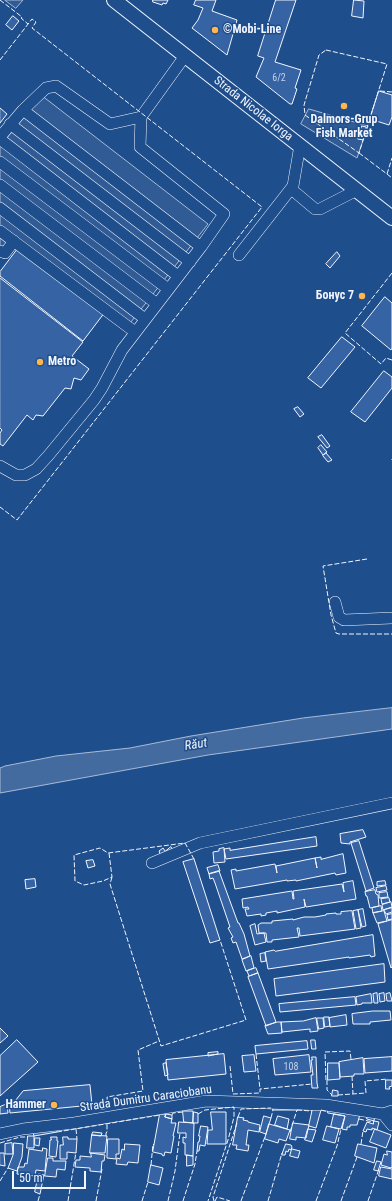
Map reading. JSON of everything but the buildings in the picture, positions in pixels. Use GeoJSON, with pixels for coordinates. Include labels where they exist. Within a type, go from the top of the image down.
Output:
{"type":"FeatureCollection","features":[{"type":"Feature","properties":{"kind":"main road","name":"Strada Nicolae Iorga"},"geometry":{"type":"LineString","coordinates":[[114,0],[392,218]]}},
{"type":"Feature","properties":{"kind":"street"},"geometry":{"type":"LineString","coordinates":[[0,466],[16,475],[26,475],[36,469],[94,400],[122,350],[156,304],[190,262],[224,214],[140,148],[141,117],[185,56]]}},
{"type":"Feature","properties":{"kind":"street"},"geometry":{"type":"LineString","coordinates":[[141,117],[110,124],[56,86],[46,88],[10,124],[0,138],[178,276]]}},
{"type":"Feature","properties":{"kind":"street"},"geometry":{"type":"LineString","coordinates":[[23,110],[201,247]]}},
{"type":"Feature","properties":{"kind":"street"},"geometry":{"type":"LineString","coordinates":[[10,124],[190,262]]}},
{"type":"Feature","properties":{"kind":"street"},"geometry":{"type":"LineString","coordinates":[[300,145],[293,191],[316,209],[320,209],[357,190]]}},
{"type":"Feature","properties":{"kind":"street"},"geometry":{"type":"LineString","coordinates":[[0,162],[168,289]]}},
{"type":"Feature","properties":{"kind":"street"},"geometry":{"type":"LineString","coordinates":[[0,186],[156,304]]}},
{"type":"Feature","properties":{"kind":"street"},"geometry":{"type":"LineString","coordinates":[[239,255],[293,186]]}},
{"type":"Feature","properties":{"kind":"street"},"geometry":{"type":"LineString","coordinates":[[0,208],[145,319]]}},
{"type":"Feature","properties":{"kind":"street"},"geometry":{"type":"LineString","coordinates":[[0,231],[135,332]]}},
{"type":"Feature","properties":{"kind":"street"},"geometry":{"type":"LineString","coordinates":[[0,251],[5,253],[14,241]]}},
{"type":"Feature","properties":{"kind":"street"},"geometry":{"type":"LineString","coordinates":[[335,602],[339,617],[344,620],[392,618]]}},
{"type":"Feature","properties":{"kind":"street"},"geometry":{"type":"LineString","coordinates":[[152,863],[200,843],[392,803]]}},
{"type":"Feature","properties":{"kind":"street","name":"Strada Dumitru Caraciobanu"},"geometry":{"type":"LineString","coordinates":[[1,1131],[206,1101],[326,1105],[387,1112]]}},
{"type":"Feature","properties":{"kind":"street"},"geometry":{"type":"LineString","coordinates":[[387,1112],[392,1125]]}},
{"type":"Feature","properties":{"kind":"shaded area"},"geometry":{"type":"Polygon","coordinates":[[[5,0],[23,0],[16,8],[5,0]]]}},
{"type":"Feature","properties":{"kind":"shaded area"},"geometry":{"type":"Polygon","coordinates":[[[41,95],[208,224],[127,327],[12,240],[0,255],[0,147],[41,95]]]}},
{"type":"Feature","properties":{"kind":"shaded area"},"geometry":{"type":"Polygon","coordinates":[[[309,109],[368,126],[357,158],[301,124],[309,109]]]}},
{"type":"Feature","properties":{"kind":"water","name":"Răut"},"geometry":{"type":"Polygon","coordinates":[[[392,708],[392,729],[208,755],[0,793],[0,768],[5,766],[56,756],[130,748],[191,736],[303,718],[392,708]]]}},
{"type":"Feature","properties":{"kind":"fence"},"geometry":{"type":"LineString","coordinates":[[0,0],[22,17],[21,18],[28,24]]}},
{"type":"Feature","properties":{"kind":"fence"},"geometry":{"type":"LineString","coordinates":[[0,60],[32,19],[36,22],[32,28],[262,207],[17,520],[0,507]]}},
{"type":"Feature","properties":{"kind":"fence"},"geometry":{"type":"LineString","coordinates":[[326,50],[387,64],[359,153],[305,115],[304,105],[319,55],[326,50]]}},
{"type":"Feature","properties":{"kind":"fence"},"geometry":{"type":"LineString","coordinates":[[380,91],[392,92]]}},
{"type":"Feature","properties":{"kind":"fence"},"geometry":{"type":"LineString","coordinates":[[359,153],[387,174],[392,158]]}},
{"type":"Feature","properties":{"kind":"fence"},"geometry":{"type":"LineString","coordinates":[[387,174],[392,178]]}},
{"type":"Feature","properties":{"kind":"fence"},"geometry":{"type":"LineString","coordinates":[[392,273],[345,333],[381,364],[386,358],[392,360]]}},
{"type":"Feature","properties":{"kind":"fence"},"geometry":{"type":"LineString","coordinates":[[367,559],[323,566],[331,615],[336,633],[392,634]]}},
{"type":"Feature","properties":{"kind":"fence"},"geometry":{"type":"LineString","coordinates":[[109,853],[112,877],[103,881],[84,885],[75,881],[74,855],[100,848],[108,853],[185,843],[194,859]]}},
{"type":"Feature","properties":{"kind":"fence"},"geometry":{"type":"LineString","coordinates":[[112,877],[110,884],[161,1046],[246,1020],[220,940]]}},
{"type":"Feature","properties":{"kind":"fence"},"geometry":{"type":"LineString","coordinates":[[92,1105],[98,1104],[99,1110],[108,1108],[107,1097],[143,1091],[138,1050],[159,1041]]}},
{"type":"Feature","properties":{"kind":"fence"},"geometry":{"type":"LineString","coordinates":[[326,1080],[325,1052],[350,1051],[351,1059]]}},
{"type":"Feature","properties":{"kind":"fence"},"geometry":{"type":"LineString","coordinates":[[256,1054],[260,1089]]}},
{"type":"Feature","properties":{"kind":"fence"},"geometry":{"type":"LineString","coordinates":[[230,1066],[233,1094],[260,1093],[260,1089],[312,1084]]}},
{"type":"Feature","properties":{"kind":"fence"},"geometry":{"type":"LineString","coordinates":[[352,1076],[353,1094]]}},
{"type":"Feature","properties":{"kind":"fence"},"geometry":{"type":"LineString","coordinates":[[338,1095],[366,1093],[365,1081],[388,1079]]}},
{"type":"Feature","properties":{"kind":"fence"},"geometry":{"type":"LineString","coordinates":[[327,1080],[327,1090],[332,1095]]}},
{"type":"Feature","properties":{"kind":"fence"},"geometry":{"type":"LineString","coordinates":[[198,1114],[205,1110],[234,1107],[234,1117],[228,1140],[208,1201]]}},
{"type":"Feature","properties":{"kind":"fence"},"geometry":{"type":"LineString","coordinates":[[238,1117],[241,1109],[271,1108]]}},
{"type":"Feature","properties":{"kind":"fence"},"geometry":{"type":"LineString","coordinates":[[271,1118],[273,1110]]}},
{"type":"Feature","properties":{"kind":"fence"},"geometry":{"type":"LineString","coordinates":[[297,1110],[312,1111]]}},
{"type":"Feature","properties":{"kind":"fence"},"geometry":{"type":"LineString","coordinates":[[290,1132],[297,1110]]}},
{"type":"Feature","properties":{"kind":"fence"},"geometry":{"type":"LineString","coordinates":[[321,1110],[328,1112]]}},
{"type":"Feature","properties":{"kind":"fence"},"geometry":{"type":"LineString","coordinates":[[172,1115],[173,1113],[183,1112]]}},
{"type":"Feature","properties":{"kind":"fence"},"geometry":{"type":"LineString","coordinates":[[57,1132],[160,1115]]}},
{"type":"Feature","properties":{"kind":"fence"},"geometry":{"type":"LineString","coordinates":[[359,1119],[373,1122]]}},
{"type":"Feature","properties":{"kind":"fence"},"geometry":{"type":"LineString","coordinates":[[214,1201],[213,1197],[237,1123]]}},
{"type":"Feature","properties":{"kind":"fence"},"geometry":{"type":"LineString","coordinates":[[106,1136],[107,1124]]}},
{"type":"Feature","properties":{"kind":"fence"},"geometry":{"type":"LineString","coordinates":[[76,1129],[77,1139]]}},
{"type":"Feature","properties":{"kind":"fence"},"geometry":{"type":"LineString","coordinates":[[316,1201],[337,1146],[341,1129]]}},
{"type":"Feature","properties":{"kind":"fence"},"geometry":{"type":"LineString","coordinates":[[361,1144],[363,1131]]}},
{"type":"Feature","properties":{"kind":"fence"},"geometry":{"type":"LineString","coordinates":[[168,1201],[175,1171],[180,1133]]}},
{"type":"Feature","properties":{"kind":"fence"},"geometry":{"type":"LineString","coordinates":[[241,1201],[266,1134]]}},
{"type":"Feature","properties":{"kind":"fence"},"geometry":{"type":"LineString","coordinates":[[0,1143],[20,1137],[28,1137]]}},
{"type":"Feature","properties":{"kind":"fence"},"geometry":{"type":"LineString","coordinates":[[151,1165],[153,1144],[154,1145]]}},
{"type":"Feature","properties":{"kind":"fence"},"geometry":{"type":"LineString","coordinates":[[183,1201],[195,1164],[197,1151]]}},
{"type":"Feature","properties":{"kind":"fence"},"geometry":{"type":"LineString","coordinates":[[68,1201],[76,1152]]}},
{"type":"Feature","properties":{"kind":"fence"},"geometry":{"type":"LineString","coordinates":[[268,1201],[282,1153]]}},
{"type":"Feature","properties":{"kind":"fence"},"geometry":{"type":"LineString","coordinates":[[341,1201],[357,1157]]}},
{"type":"Feature","properties":{"kind":"fence"},"geometry":{"type":"LineString","coordinates":[[0,1181],[8,1168]]}},
{"type":"Feature","properties":{"kind":"fence"},"geometry":{"type":"LineString","coordinates":[[96,1201],[102,1169]]}},
{"type":"Feature","properties":{"kind":"fence"},"geometry":{"type":"LineString","coordinates":[[368,1201],[379,1169]]}},
{"type":"Feature","properties":{"kind":"fence"},"geometry":{"type":"LineString","coordinates":[[142,1201],[148,1182]]}},
{"type":"Feature","properties":{"kind":"fence"},"geometry":{"type":"LineString","coordinates":[[38,1201],[40,1194]]}},
{"type":"Feature","properties":{"kind":"fence"},"geometry":{"type":"LineString","coordinates":[[215,1201],[217,1197],[230,1201]]}},
{"type":"Feature","properties":{"kind":"place","name":"©Mobi-Line"},"geometry":{"type":"Point","coordinates":[215,30]}},
{"type":"Feature","properties":{"kind":"place","name":"Dalmors-Grup Fish Market"},"geometry":{"type":"Point","coordinates":[344,106]}},
{"type":"Feature","properties":{"kind":"place","name":"Бонус 7"},"geometry":{"type":"Point","coordinates":[362,296]}},
{"type":"Feature","properties":{"kind":"place","name":"Metro"},"geometry":{"type":"Point","coordinates":[40,362]}},
{"type":"Feature","properties":{"kind":"place","name":"Hammer"},"geometry":{"type":"Point","coordinates":[54,1105]}}]}
